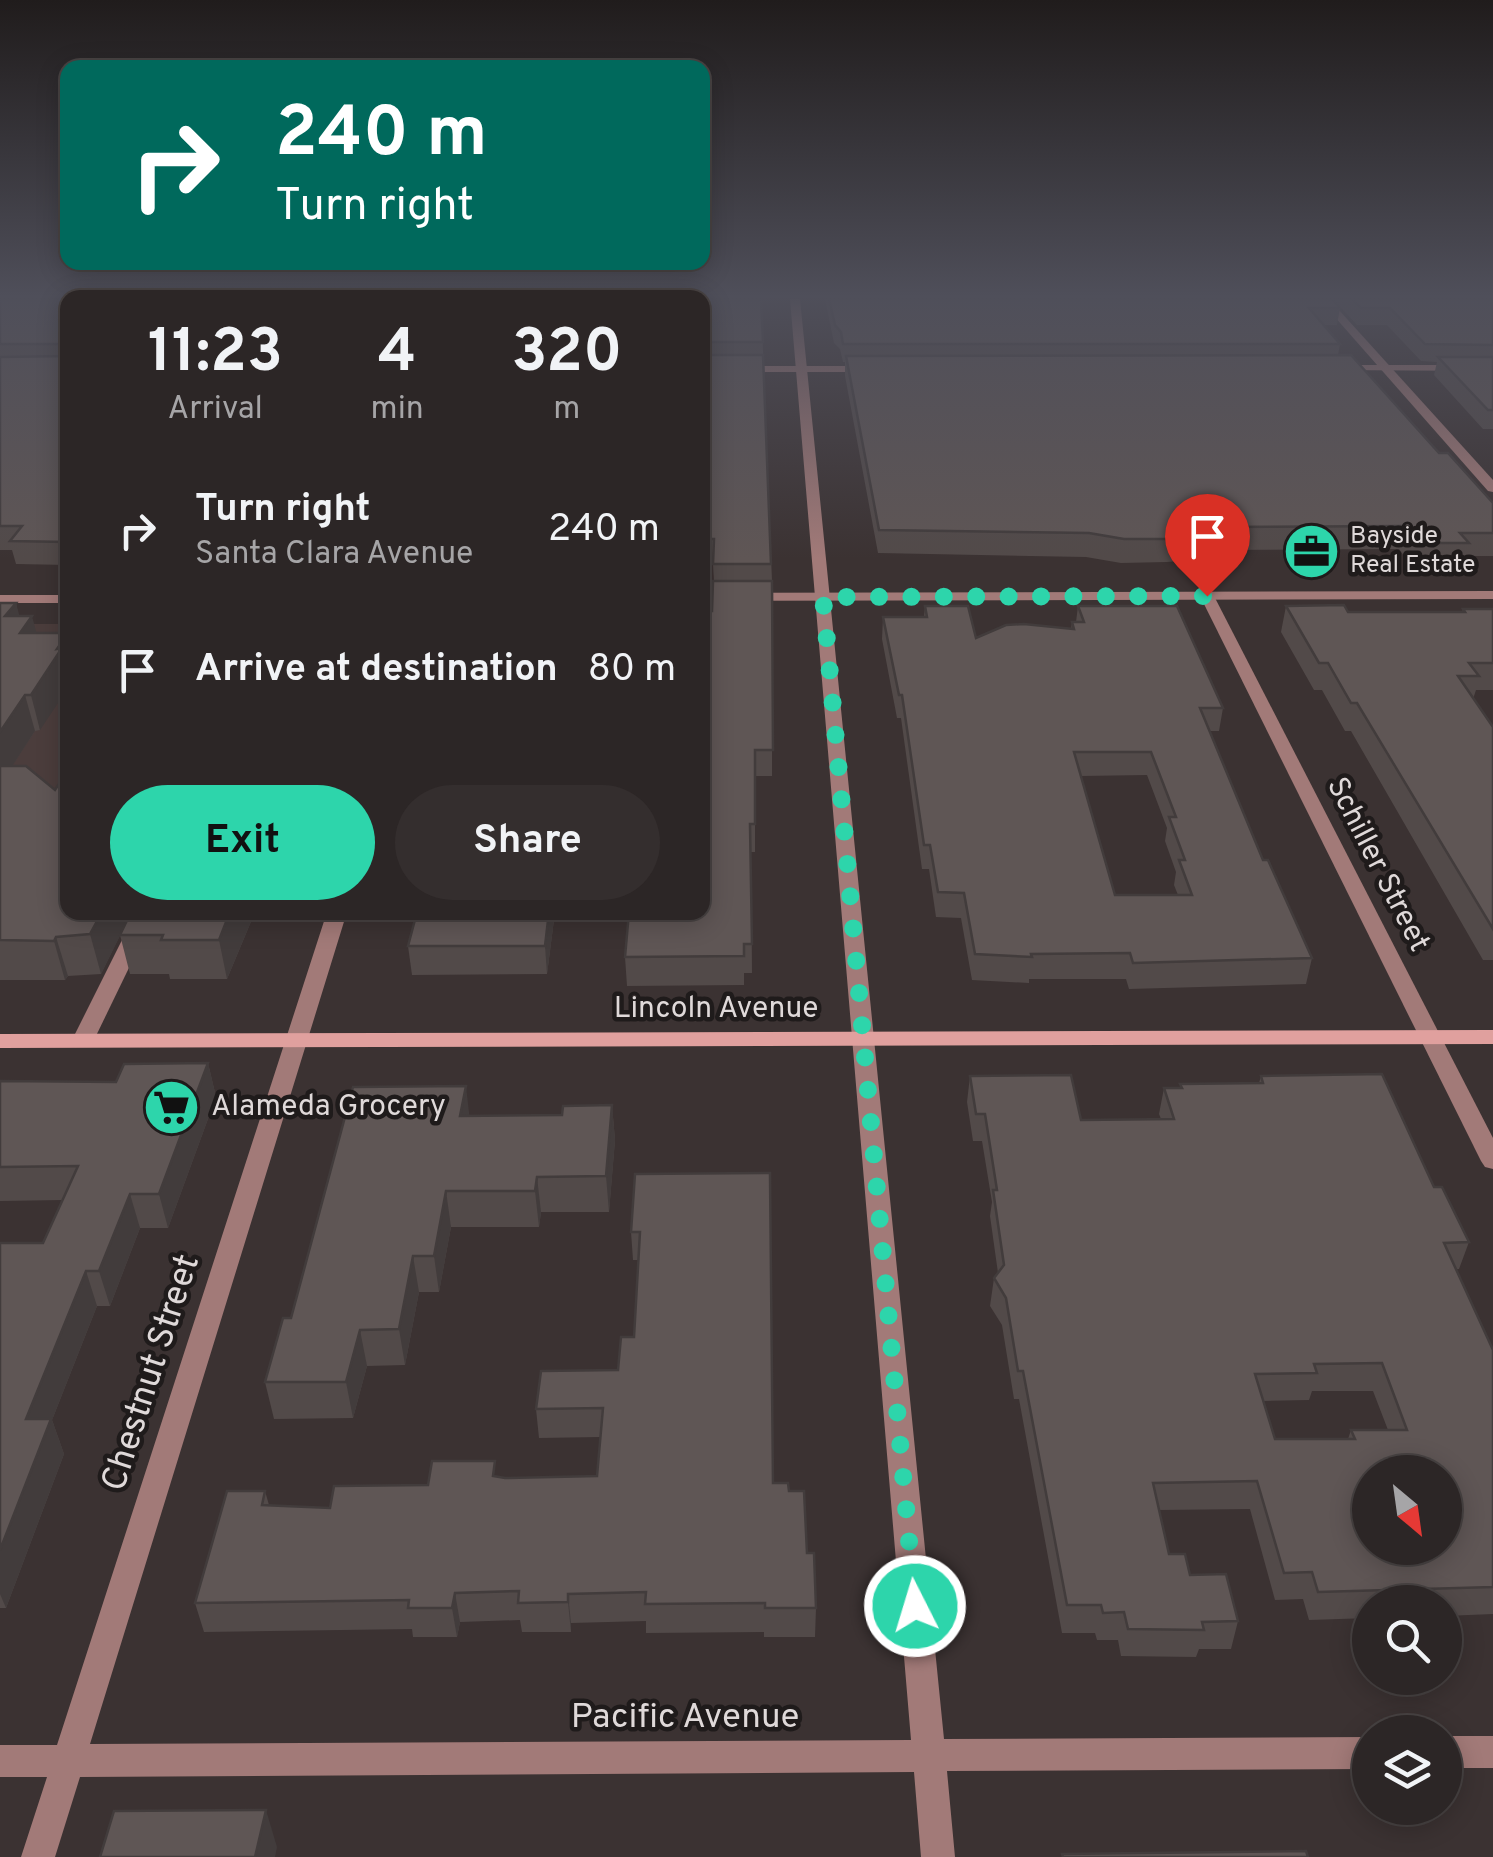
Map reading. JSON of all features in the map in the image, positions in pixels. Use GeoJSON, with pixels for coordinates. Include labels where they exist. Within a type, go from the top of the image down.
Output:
{"type":"FeatureCollection","features":[{"type":"Feature","properties":{"kind":"main road","name":"Lincoln Avenue"},"geometry":{"type":"LineString","coordinates":[[0,1041],[1493,1037]]}},
{"type":"Feature","properties":{"kind":"street"},"geometry":{"type":"LineString","coordinates":[[803,386],[938,1857]]}},
{"type":"Feature","properties":{"kind":"street"},"geometry":{"type":"LineString","coordinates":[[1402,386],[1493,488]]}},
{"type":"Feature","properties":{"kind":"street","name":"Schiller Street"},"geometry":{"type":"LineString","coordinates":[[1207,596],[1493,1161]]}},
{"type":"Feature","properties":{"kind":"street"},"geometry":{"type":"LineString","coordinates":[[710,597],[1493,596]]}},
{"type":"Feature","properties":{"kind":"street"},"geometry":{"type":"LineString","coordinates":[[0,599],[60,599]]}},
{"type":"Feature","properties":{"kind":"street"},"geometry":{"type":"LineString","coordinates":[[83,1040],[142,920]]}},
{"type":"Feature","properties":{"kind":"street","name":"Chestnut Street"},"geometry":{"type":"LineString","coordinates":[[38,1857],[334,920]]}},
{"type":"Feature","properties":{"kind":"street"},"geometry":{"type":"LineString","coordinates":[[1462,1752],[1493,1752]]}},
{"type":"Feature","properties":{"kind":"street","name":"Pacific Avenue"},"geometry":{"type":"LineString","coordinates":[[0,1760],[1352,1753]]}},
{"type":"Feature","properties":{"kind":"shaded area"},"geometry":{"type":"Polygon","coordinates":[[[0,624],[60,624],[60,817],[0,917],[0,624]]]}},
{"type":"Feature","properties":{"kind":"building"},"geometry":{"type":"Polygon","coordinates":[[[0,386],[60,386],[60,542],[10,541],[22,526],[0,526],[0,386]]]}},
{"type":"Feature","properties":{"kind":"building"},"geometry":{"type":"Polygon","coordinates":[[[710,386],[764,386],[771,564],[713,564],[714,539],[710,539],[710,386]]]}},
{"type":"Feature","properties":{"kind":"building"},"geometry":{"type":"Polygon","coordinates":[[[852,386],[1379,386],[1439,453],[1448,453],[1493,503],[1493,533],[1460,533],[1469,543],[1418,543],[1405,526],[1199,527],[1200,530],[1179,530],[1183,538],[1170,539],[1124,539],[1089,533],[879,530],[852,386]]]}},
{"type":"Feature","properties":{"kind":"building"},"geometry":{"type":"Polygon","coordinates":[[[1465,386],[1493,386],[1493,410],[1488,410],[1465,386]]]}},
{"type":"Feature","properties":{"kind":"building"},"geometry":{"type":"Polygon","coordinates":[[[713,581],[772,581],[773,750],[755,750],[755,824],[750,824],[752,944],[744,944],[744,956],[625,957],[628,920],[710,920],[713,581]]]}},
{"type":"Feature","properties":{"kind":"building"},"geometry":{"type":"Polygon","coordinates":[[[0,603],[16,603],[5,616],[32,616],[20,633],[60,633],[57,649],[60,651],[0,732],[0,603]]]}},
{"type":"Feature","properties":{"kind":"building"},"geometry":{"type":"Polygon","coordinates":[[[1344,605],[1348,612],[1493,609],[1493,663],[1469,663],[1479,676],[1458,676],[1493,727],[1493,929],[1357,703],[1351,703],[1328,663],[1319,663],[1286,606],[1344,605]]]}},
{"type":"Feature","properties":{"kind":"building"},"geometry":{"type":"Polygon","coordinates":[[[925,606],[968,606],[976,638],[1006,625],[1074,629],[1072,622],[1084,622],[1078,606],[1177,606],[1223,708],[1200,708],[1263,860],[1268,860],[1312,958],[1133,963],[1130,953],[1031,954],[1032,957],[975,954],[964,893],[938,892],[930,845],[924,845],[902,695],[883,617],[927,617],[925,606]],[[1074,752],[1115,895],[1192,895],[1179,860],[1185,860],[1169,817],[1176,817],[1151,752],[1074,752]]]}},
{"type":"Feature","properties":{"kind":"building"},"geometry":{"type":"Polygon","coordinates":[[[0,766],[26,766],[55,790],[60,782],[60,920],[98,920],[90,934],[56,937],[54,941],[0,940],[0,766]]]}},
{"type":"Feature","properties":{"kind":"building"},"geometry":{"type":"Polygon","coordinates":[[[127,920],[227,920],[219,940],[120,935],[127,920]]]}},
{"type":"Feature","properties":{"kind":"building"},"geometry":{"type":"Polygon","coordinates":[[[415,920],[548,920],[545,946],[408,946],[415,920]]]}},
{"type":"Feature","properties":{"kind":"building"},"geometry":{"type":"Polygon","coordinates":[[[208,1063],[159,1194],[130,1194],[99,1271],[86,1271],[26,1419],[51,1419],[0,1550],[0,1243],[43,1243],[78,1166],[0,1167],[0,1081],[116,1082],[124,1064],[208,1063]]]}},
{"type":"Feature","properties":{"kind":"building"},"geometry":{"type":"Polygon","coordinates":[[[1382,1074],[1434,1187],[1442,1187],[1469,1242],[1444,1243],[1493,1350],[1493,1587],[1352,1585],[1352,1591],[1318,1592],[1312,1572],[1284,1573],[1257,1481],[1153,1483],[1169,1554],[1185,1554],[1190,1575],[1226,1574],[1238,1621],[1202,1622],[1204,1630],[1128,1629],[1124,1612],[1103,1613],[1101,1605],[1067,1605],[1023,1371],[1018,1371],[1006,1298],[994,1278],[1004,1265],[993,1190],[997,1190],[985,1114],[976,1114],[970,1076],[1071,1075],[1081,1120],[1174,1119],[1164,1088],[1182,1088],[1180,1084],[1263,1083],[1261,1076],[1382,1074]],[[1382,1363],[1314,1364],[1317,1373],[1255,1374],[1275,1439],[1355,1439],[1351,1430],[1407,1430],[1382,1363]]]}},
{"type":"Feature","properties":{"kind":"building"},"geometry":{"type":"Polygon","coordinates":[[[466,1086],[460,1116],[562,1115],[563,1106],[612,1105],[606,1176],[537,1177],[535,1191],[446,1191],[434,1256],[413,1256],[399,1329],[360,1330],[346,1382],[265,1382],[283,1318],[291,1318],[353,1087],[466,1086]]]}},
{"type":"Feature","properties":{"kind":"building"},"geometry":{"type":"Polygon","coordinates":[[[770,1173],[773,1483],[788,1483],[789,1491],[804,1491],[807,1553],[814,1553],[816,1608],[765,1608],[765,1603],[645,1604],[646,1592],[568,1594],[568,1602],[518,1603],[519,1591],[455,1593],[452,1608],[408,1608],[409,1600],[195,1603],[227,1491],[265,1491],[262,1505],[330,1508],[334,1486],[428,1485],[432,1461],[495,1461],[493,1476],[505,1478],[597,1476],[603,1408],[536,1409],[541,1371],[618,1370],[621,1337],[634,1337],[640,1232],[631,1232],[635,1174],[770,1173]]]}},
{"type":"Feature","properties":{"kind":"building"},"geometry":{"type":"Polygon","coordinates":[[[266,1810],[255,1857],[100,1857],[114,1811],[266,1810]]]}},
{"type":"Feature","properties":{"kind":"building"},"geometry":{"type":"Polygon","coordinates":[[[1306,1851],[1308,1857],[1062,1854],[1306,1851]]]}},
{"type":"Feature","properties":{"kind":"place","name":"Bayside Real Estate"},"geometry":{"type":"Point","coordinates":[1311,551]}},
{"type":"Feature","properties":{"kind":"place","name":"Alameda Grocery"},"geometry":{"type":"Point","coordinates":[172,1107]}},
{"type":"Feature","properties":{"kind":"route"},"geometry":{"type":"LineString","coordinates":[[915,1606],[823,597],[1207,596]]}}]}
